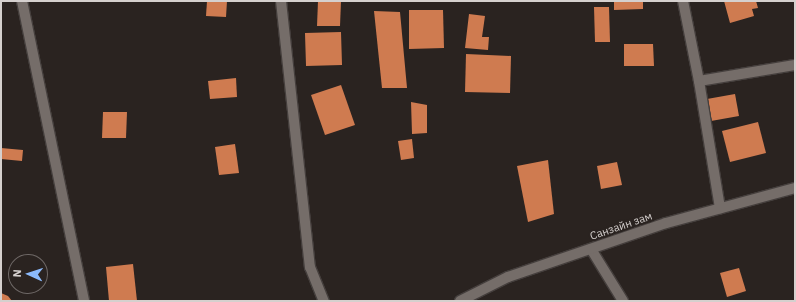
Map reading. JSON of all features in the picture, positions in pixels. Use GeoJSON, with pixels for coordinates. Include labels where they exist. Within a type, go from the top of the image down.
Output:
{"type":"FeatureCollection","features":[{"type":"Feature","properties":{"kind":"street"},"geometry":{"type":"LineString","coordinates":[[22,1],[84,301]]}},
{"type":"Feature","properties":{"kind":"street"},"geometry":{"type":"LineString","coordinates":[[282,1],[310,267],[324,301]]}},
{"type":"Feature","properties":{"kind":"street"},"geometry":{"type":"LineString","coordinates":[[683,1],[699,81],[720,208]]}},
{"type":"Feature","properties":{"kind":"street"},"geometry":{"type":"LineString","coordinates":[[699,81],[795,65]]}},
{"type":"Feature","properties":{"kind":"street","name":"Санзайн зам"},"geometry":{"type":"LineString","coordinates":[[460,301],[508,277],[591,249],[720,208],[795,188]]}},
{"type":"Feature","properties":{"kind":"street"},"geometry":{"type":"LineString","coordinates":[[591,249],[623,301]]}},
{"type":"Feature","properties":{"kind":"building"},"geometry":{"type":"Polygon","coordinates":[[[207,1],[227,1],[226,17],[206,16],[207,1]]]}},
{"type":"Feature","properties":{"kind":"building"},"geometry":{"type":"Polygon","coordinates":[[[318,1],[341,1],[340,26],[317,26],[318,1]]]}},
{"type":"Feature","properties":{"kind":"building"},"geometry":{"type":"Polygon","coordinates":[[[614,1],[643,1],[643,9],[614,10],[614,1]]]}},
{"type":"Feature","properties":{"kind":"building"},"geometry":{"type":"Polygon","coordinates":[[[724,1],[756,1],[758,8],[752,9],[754,16],[730,23],[724,1]]]}},
{"type":"Feature","properties":{"kind":"building"},"geometry":{"type":"Polygon","coordinates":[[[594,7],[609,7],[610,42],[595,42],[594,7]]]}},
{"type":"Feature","properties":{"kind":"building"},"geometry":{"type":"Polygon","coordinates":[[[409,10],[443,10],[444,48],[409,49],[409,10]]]}},
{"type":"Feature","properties":{"kind":"building"},"geometry":{"type":"Polygon","coordinates":[[[374,11],[400,12],[407,88],[382,88],[374,11]]]}},
{"type":"Feature","properties":{"kind":"building"},"geometry":{"type":"Polygon","coordinates":[[[469,14],[485,16],[482,37],[489,37],[488,50],[465,48],[469,14]]]}},
{"type":"Feature","properties":{"kind":"building"},"geometry":{"type":"Polygon","coordinates":[[[341,32],[342,65],[306,66],[305,33],[341,32]]]}},
{"type":"Feature","properties":{"kind":"building"},"geometry":{"type":"Polygon","coordinates":[[[624,44],[653,44],[654,66],[624,66],[624,44]]]}},
{"type":"Feature","properties":{"kind":"building"},"geometry":{"type":"Polygon","coordinates":[[[466,54],[511,56],[510,93],[465,92],[466,54]]]}},
{"type":"Feature","properties":{"kind":"building"},"geometry":{"type":"Polygon","coordinates":[[[236,78],[237,97],[210,99],[208,81],[236,78]]]}},
{"type":"Feature","properties":{"kind":"building"},"geometry":{"type":"Polygon","coordinates":[[[341,85],[355,125],[325,135],[311,95],[341,85]]]}},
{"type":"Feature","properties":{"kind":"building"},"geometry":{"type":"Polygon","coordinates":[[[735,94],[739,116],[711,121],[707,99],[735,94]]]}},
{"type":"Feature","properties":{"kind":"building"},"geometry":{"type":"Polygon","coordinates":[[[411,102],[427,105],[427,133],[412,134],[411,102]]]}},
{"type":"Feature","properties":{"kind":"building"},"geometry":{"type":"Polygon","coordinates":[[[103,112],[127,112],[126,138],[102,138],[103,112]]]}},
{"type":"Feature","properties":{"kind":"building"},"geometry":{"type":"Polygon","coordinates":[[[758,122],[766,153],[730,162],[722,131],[758,122]]]}},
{"type":"Feature","properties":{"kind":"building"},"geometry":{"type":"Polygon","coordinates":[[[412,139],[414,158],[401,160],[398,141],[412,139]]]}},
{"type":"Feature","properties":{"kind":"building"},"geometry":{"type":"Polygon","coordinates":[[[235,144],[239,173],[219,175],[215,147],[235,144]]]}},
{"type":"Feature","properties":{"kind":"building"},"geometry":{"type":"Polygon","coordinates":[[[1,148],[23,150],[22,161],[1,159],[1,148]]]}},
{"type":"Feature","properties":{"kind":"building"},"geometry":{"type":"Polygon","coordinates":[[[548,160],[554,214],[528,222],[517,166],[548,160]]]}},
{"type":"Feature","properties":{"kind":"building"},"geometry":{"type":"Polygon","coordinates":[[[617,162],[622,185],[601,189],[597,166],[617,162]]]}},
{"type":"Feature","properties":{"kind":"building"},"geometry":{"type":"Polygon","coordinates":[[[133,264],[137,301],[109,301],[106,267],[133,264]]]}},
{"type":"Feature","properties":{"kind":"building"},"geometry":{"type":"Polygon","coordinates":[[[739,268],[746,291],[727,297],[720,273],[739,268]]]}},
{"type":"Feature","properties":{"kind":"building"},"geometry":{"type":"Polygon","coordinates":[[[1,293],[8,296],[12,301],[1,301],[1,293]]]}}]}
